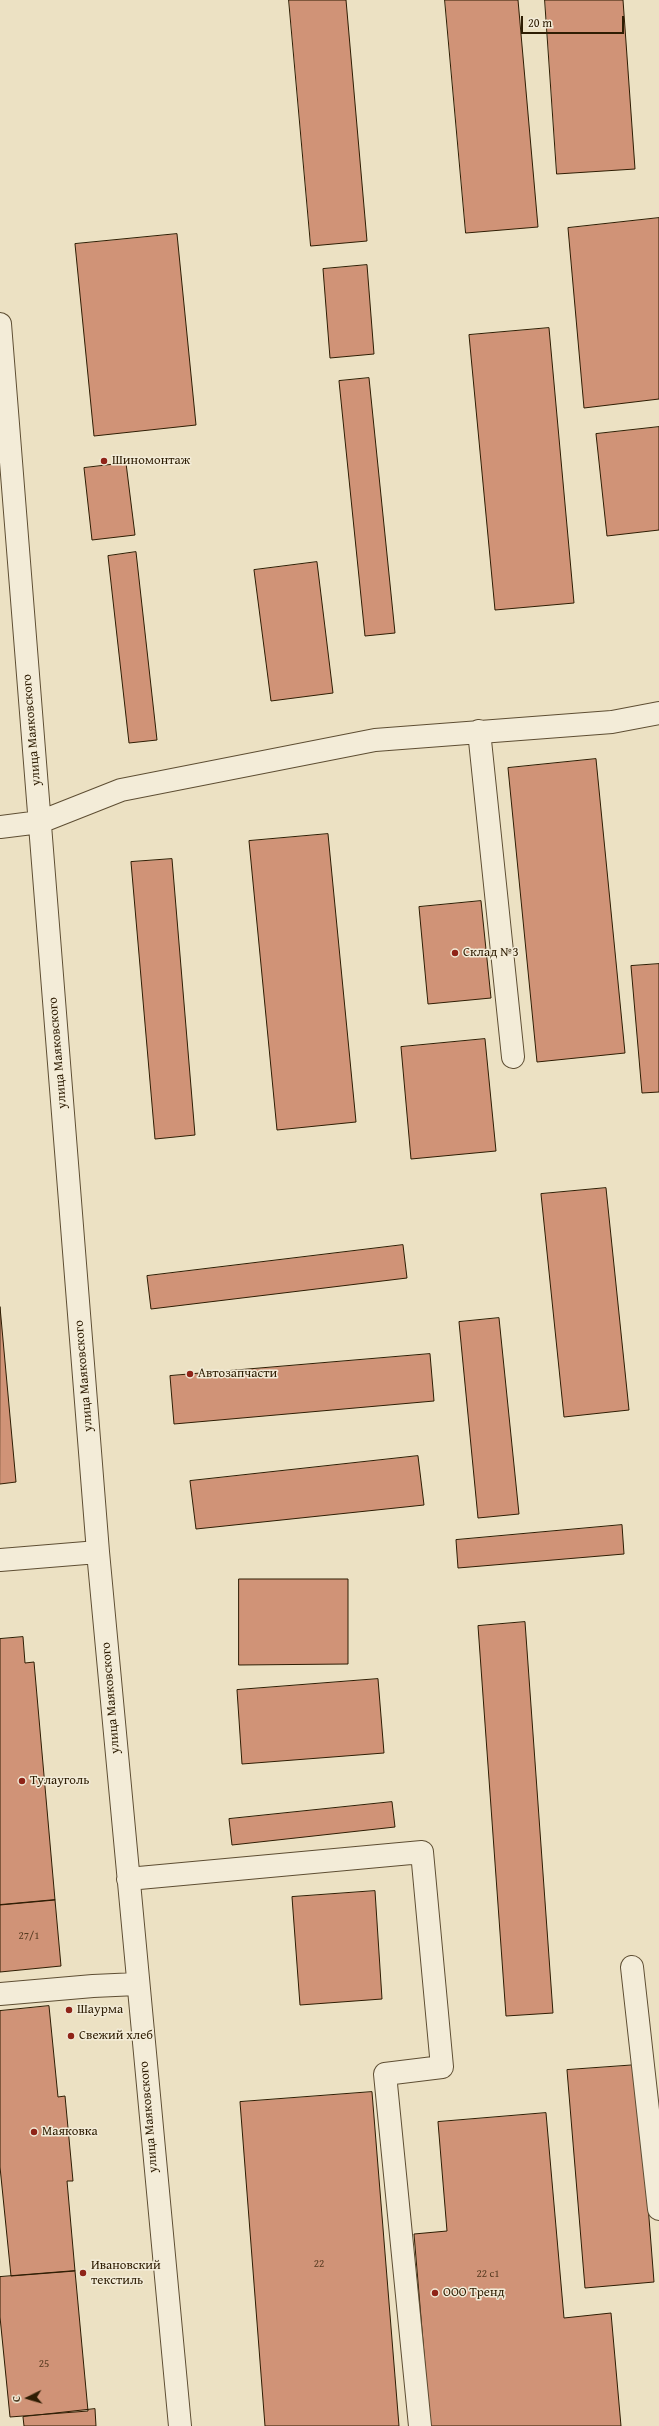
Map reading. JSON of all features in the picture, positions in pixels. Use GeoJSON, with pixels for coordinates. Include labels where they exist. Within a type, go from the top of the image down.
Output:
{"type":"FeatureCollection","features":[{"type":"Feature","properties":{"kind":"street","name":"улица Маяковского"},"geometry":{"type":"LineString","coordinates":[[0,324],[98,1552],[137,1984],[180,2426]]}},
{"type":"Feature","properties":{"kind":"street"},"geometry":{"type":"LineString","coordinates":[[0,827],[40,822],[120,790],[375,740],[612,722],[659,713]]}},
{"type":"Feature","properties":{"kind":"street"},"geometry":{"type":"LineString","coordinates":[[479,731],[513,1057]]}},
{"type":"Feature","properties":{"kind":"street"},"geometry":{"type":"LineString","coordinates":[[0,1560],[98,1552]]}},
{"type":"Feature","properties":{"kind":"street"},"geometry":{"type":"LineString","coordinates":[[128,1879],[422,1852],[442,2067],[385,2074],[420,2426]]}},
{"type":"Feature","properties":{"kind":"street"},"geometry":{"type":"LineString","coordinates":[[632,1967],[659,2209]]}},
{"type":"Feature","properties":{"kind":"street"},"geometry":{"type":"LineString","coordinates":[[0,1994],[93,1986],[137,1984]]}},
{"type":"Feature","properties":{"kind":"building"},"geometry":{"type":"Polygon","coordinates":[[[289,0],[346,0],[367,241],[311,246],[289,0]]]}},
{"type":"Feature","properties":{"kind":"building"},"geometry":{"type":"Polygon","coordinates":[[[445,0],[518,0],[538,227],[466,233],[445,0]]]}},
{"type":"Feature","properties":{"kind":"building"},"geometry":{"type":"Polygon","coordinates":[[[545,0],[623,0],[635,169],[557,174],[545,0]]]}},
{"type":"Feature","properties":{"kind":"building"},"geometry":{"type":"Polygon","coordinates":[[[659,218],[659,399],[584,408],[568,228],[659,218]]]}},
{"type":"Feature","properties":{"kind":"building"},"geometry":{"type":"Polygon","coordinates":[[[177,234],[196,425],[94,436],[75,244],[177,234]]]}},
{"type":"Feature","properties":{"kind":"building"},"geometry":{"type":"Polygon","coordinates":[[[367,265],[374,354],[330,358],[323,269],[367,265]]]}},
{"type":"Feature","properties":{"kind":"building"},"geometry":{"type":"Polygon","coordinates":[[[549,328],[574,603],[495,610],[469,335],[549,328]]]}},
{"type":"Feature","properties":{"kind":"building"},"geometry":{"type":"Polygon","coordinates":[[[369,378],[395,633],[365,636],[339,381],[369,378]]]}},
{"type":"Feature","properties":{"kind":"building"},"geometry":{"type":"Polygon","coordinates":[[[659,427],[659,530],[607,536],[596,434],[659,427]]]}},
{"type":"Feature","properties":{"kind":"building"},"geometry":{"type":"Polygon","coordinates":[[[126,463],[135,535],[92,540],[84,468],[126,463]]]}},
{"type":"Feature","properties":{"kind":"building"},"geometry":{"type":"Polygon","coordinates":[[[136,552],[157,740],[129,743],[108,556],[136,552]]]}},
{"type":"Feature","properties":{"kind":"building"},"geometry":{"type":"Polygon","coordinates":[[[317,562],[333,693],[271,701],[254,570],[317,562]]]}},
{"type":"Feature","properties":{"kind":"building"},"geometry":{"type":"Polygon","coordinates":[[[596,759],[625,1053],[537,1062],[508,768],[596,759]]]}},
{"type":"Feature","properties":{"kind":"building"},"geometry":{"type":"Polygon","coordinates":[[[328,834],[356,1122],[277,1130],[249,841],[328,834]]]}},
{"type":"Feature","properties":{"kind":"building"},"geometry":{"type":"Polygon","coordinates":[[[172,859],[195,1135],[155,1139],[131,862],[172,859]]]}},
{"type":"Feature","properties":{"kind":"building","name":"Склад №3"},"geometry":{"type":"Polygon","coordinates":[[[481,901],[491,998],[428,1004],[419,907],[481,901]]]}},
{"type":"Feature","properties":{"kind":"building"},"geometry":{"type":"Polygon","coordinates":[[[659,964],[659,1092],[642,1093],[631,966],[659,964]]]}},
{"type":"Feature","properties":{"kind":"building"},"geometry":{"type":"Polygon","coordinates":[[[485,1039],[496,1151],[411,1159],[401,1047],[485,1039]]]}},
{"type":"Feature","properties":{"kind":"building"},"geometry":{"type":"Polygon","coordinates":[[[606,1188],[629,1410],[564,1417],[541,1194],[606,1188]]]}},
{"type":"Feature","properties":{"kind":"building"},"geometry":{"type":"Polygon","coordinates":[[[403,1245],[407,1278],[151,1309],[147,1276],[403,1245]]]}},
{"type":"Feature","properties":{"kind":"building"},"geometry":{"type":"Polygon","coordinates":[[[0,1307],[16,1482],[0,1484],[0,1307]]]}},
{"type":"Feature","properties":{"kind":"building"},"geometry":{"type":"Polygon","coordinates":[[[499,1318],[519,1514],[478,1518],[459,1322],[499,1318]]]}},
{"type":"Feature","properties":{"kind":"building"},"geometry":{"type":"Polygon","coordinates":[[[430,1354],[434,1401],[174,1424],[170,1376],[430,1354]]]}},
{"type":"Feature","properties":{"kind":"building"},"geometry":{"type":"Polygon","coordinates":[[[418,1456],[424,1505],[196,1529],[190,1481],[418,1456]]]}},
{"type":"Feature","properties":{"kind":"building"},"geometry":{"type":"Polygon","coordinates":[[[622,1525],[624,1554],[458,1568],[456,1540],[622,1525]]]}},
{"type":"Feature","properties":{"kind":"building"},"geometry":{"type":"Polygon","coordinates":[[[239,1579],[348,1579],[348,1664],[239,1665],[239,1579]]]}},
{"type":"Feature","properties":{"kind":"building"},"geometry":{"type":"Polygon","coordinates":[[[525,1622],[553,2013],[506,2016],[478,1626],[525,1622]]]}},
{"type":"Feature","properties":{"kind":"building","name":"Тулауголь"},"geometry":{"type":"Polygon","coordinates":[[[23,1637],[25,1663],[34,1662],[55,1900],[0,1905],[0,1639],[23,1637]]]}},
{"type":"Feature","properties":{"kind":"building"},"geometry":{"type":"Polygon","coordinates":[[[378,1679],[384,1753],[242,1764],[237,1690],[378,1679]]]}},
{"type":"Feature","properties":{"kind":"building"},"geometry":{"type":"Polygon","coordinates":[[[392,1802],[395,1827],[232,1845],[229,1819],[392,1802]]]}},
{"type":"Feature","properties":{"kind":"building"},"geometry":{"type":"Polygon","coordinates":[[[375,1891],[382,1999],[300,2005],[292,1897],[375,1891]]]}},
{"type":"Feature","properties":{"kind":"building"},"geometry":{"type":"Polygon","coordinates":[[[55,1900],[61,1966],[0,1972],[0,1905],[55,1900]]]}},
{"type":"Feature","properties":{"kind":"building","name":"Маяковка"},"geometry":{"type":"Polygon","coordinates":[[[49,2006],[58,2097],[65,2096],[73,2181],[67,2181],[75,2271],[11,2276],[0,2167],[0,2011],[49,2006]]]}},
{"type":"Feature","properties":{"kind":"building"},"geometry":{"type":"Polygon","coordinates":[[[637,2065],[654,2282],[585,2288],[567,2070],[637,2065]]]}},
{"type":"Feature","properties":{"kind":"building"},"geometry":{"type":"Polygon","coordinates":[[[372,2092],[399,2426],[265,2426],[240,2102],[372,2092]]]}},
{"type":"Feature","properties":{"kind":"building"},"geometry":{"type":"Polygon","coordinates":[[[546,2113],[564,2318],[611,2313],[621,2426],[430,2426],[414,2234],[447,2231],[438,2122],[546,2113]]]}},
{"type":"Feature","properties":{"kind":"building"},"geometry":{"type":"Polygon","coordinates":[[[75,2271],[88,2411],[10,2417],[0,2317],[0,2277],[75,2271]]]}},
{"type":"Feature","properties":{"kind":"building"},"geometry":{"type":"Polygon","coordinates":[[[95,2409],[96,2426],[24,2426],[23,2417],[95,2409]]]}},
{"type":"Feature","properties":{"kind":"place","name":"Шиномонтаж"},"geometry":{"type":"Point","coordinates":[104,461]}},
{"type":"Feature","properties":{"kind":"place","name":"Склад №3"},"geometry":{"type":"Point","coordinates":[455,953]}},
{"type":"Feature","properties":{"kind":"place","name":"Автозапчасти"},"geometry":{"type":"Point","coordinates":[190,1374]}},
{"type":"Feature","properties":{"kind":"place","name":"Тулауголь"},"geometry":{"type":"Point","coordinates":[22,1781]}},
{"type":"Feature","properties":{"kind":"place","name":"Шаурма"},"geometry":{"type":"Point","coordinates":[69,2010]}},
{"type":"Feature","properties":{"kind":"place","name":"Свежий хлеб"},"geometry":{"type":"Point","coordinates":[71,2036]}},
{"type":"Feature","properties":{"kind":"place","name":"Маяковка"},"geometry":{"type":"Point","coordinates":[34,2132]}},
{"type":"Feature","properties":{"kind":"place","name":"Ивановский текстиль"},"geometry":{"type":"Point","coordinates":[83,2273]}},
{"type":"Feature","properties":{"kind":"place","name":"ООО Тренд"},"geometry":{"type":"Point","coordinates":[435,2293]}}]}
